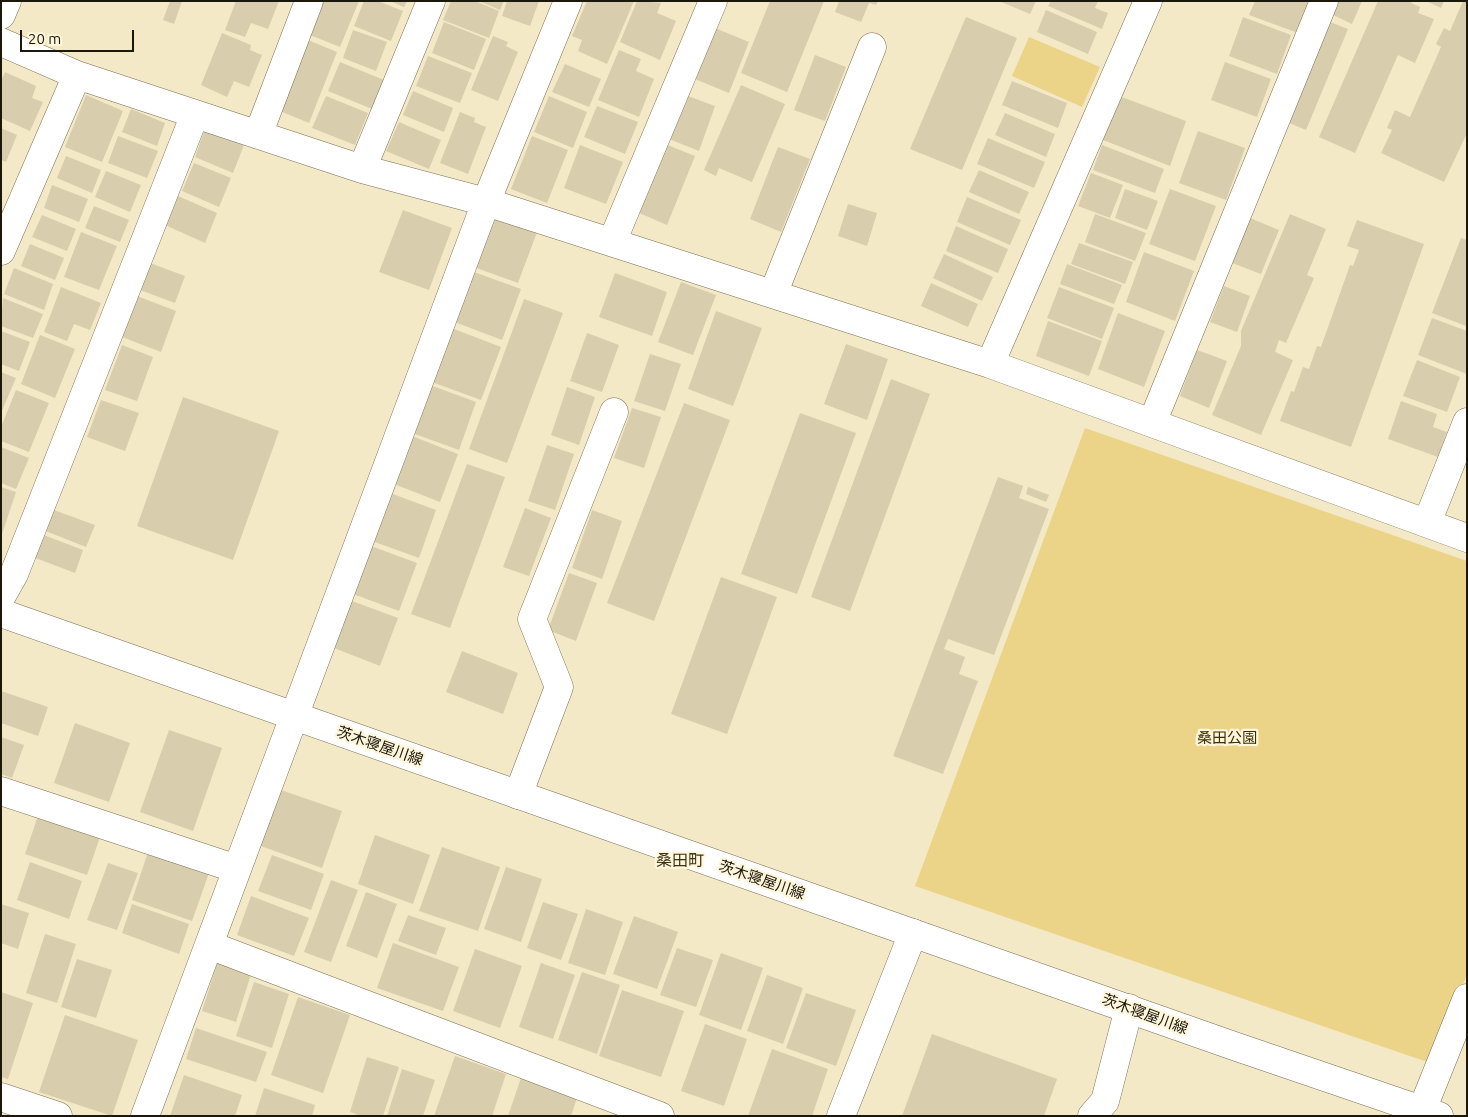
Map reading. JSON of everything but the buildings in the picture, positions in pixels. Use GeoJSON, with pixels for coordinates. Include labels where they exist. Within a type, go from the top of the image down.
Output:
{"type":"FeatureCollection","features":[{"type":"Feature","properties":{"kind":"street"},"geometry":{"type":"LineString","coordinates":[[1,15],[7,1]]}},
{"type":"Feature","properties":{"kind":"street"},"geometry":{"type":"LineString","coordinates":[[258,135],[309,1]]}},
{"type":"Feature","properties":{"kind":"street"},"geometry":{"type":"LineString","coordinates":[[362,169],[431,1]]}},
{"type":"Feature","properties":{"kind":"street"},"geometry":{"type":"LineString","coordinates":[[144,1116],[486,202],[568,1]]}},
{"type":"Feature","properties":{"kind":"street"},"geometry":{"type":"LineString","coordinates":[[612,242],[713,1]]}},
{"type":"Feature","properties":{"kind":"street"},"geometry":{"type":"LineString","coordinates":[[990,364],[1148,1]]}},
{"type":"Feature","properties":{"kind":"street"},"geometry":{"type":"LineString","coordinates":[[1152,423],[1324,1]]}},
{"type":"Feature","properties":{"kind":"street"},"geometry":{"type":"LineString","coordinates":[[1,42],[77,75],[362,169],[486,202],[990,364],[1467,538]]}},
{"type":"Feature","properties":{"kind":"street"},"geometry":{"type":"LineString","coordinates":[[773,294],[872,47]]}},
{"type":"Feature","properties":{"kind":"street"},"geometry":{"type":"LineString","coordinates":[[1,251],[77,75]]}},
{"type":"Feature","properties":{"kind":"street"},"geometry":{"type":"LineString","coordinates":[[1,598],[14,574],[195,114]]}},
{"type":"Feature","properties":{"kind":"street"},"geometry":{"type":"LineString","coordinates":[[518,795],[559,687],[532,618],[614,412]]}},
{"type":"Feature","properties":{"kind":"street"},"geometry":{"type":"LineString","coordinates":[[1427,523],[1467,422]]}},
{"type":"Feature","properties":{"kind":"street","name":"茨木寝屋川線"},"geometry":{"type":"LineString","coordinates":[[1,614],[1431,1113]]}},
{"type":"Feature","properties":{"kind":"street"},"geometry":{"type":"LineString","coordinates":[[1,791],[237,869]]}},
{"type":"Feature","properties":{"kind":"street"},"geometry":{"type":"LineString","coordinates":[[841,1116],[913,933]]}},
{"type":"Feature","properties":{"kind":"street"},"geometry":{"type":"LineString","coordinates":[[209,945],[660,1116]]}},
{"type":"Feature","properties":{"kind":"street"},"geometry":{"type":"LineString","coordinates":[[1431,1113],[1467,998]]}},
{"type":"Feature","properties":{"kind":"street"},"geometry":{"type":"LineString","coordinates":[[1092,1116],[1105,1101],[1129,1008]]}},
{"type":"Feature","properties":{"kind":"street"},"geometry":{"type":"LineString","coordinates":[[1,1097],[58,1116]]}},
{"type":"Feature","properties":{"kind":"green space"},"geometry":{"type":"Polygon","coordinates":[[[1029,37],[1100,67],[1082,107],[1012,76],[1029,37]]]}},
{"type":"Feature","properties":{"kind":"green space","name":"桑田公園"},"geometry":{"type":"Polygon","coordinates":[[[1085,428],[1467,561],[1467,974],[1433,1064],[915,886],[1085,428]]]}},
{"type":"Feature","properties":{"kind":"district","name":"桑田町"},"geometry":{"type":"Point","coordinates":[680,861]}}]}
